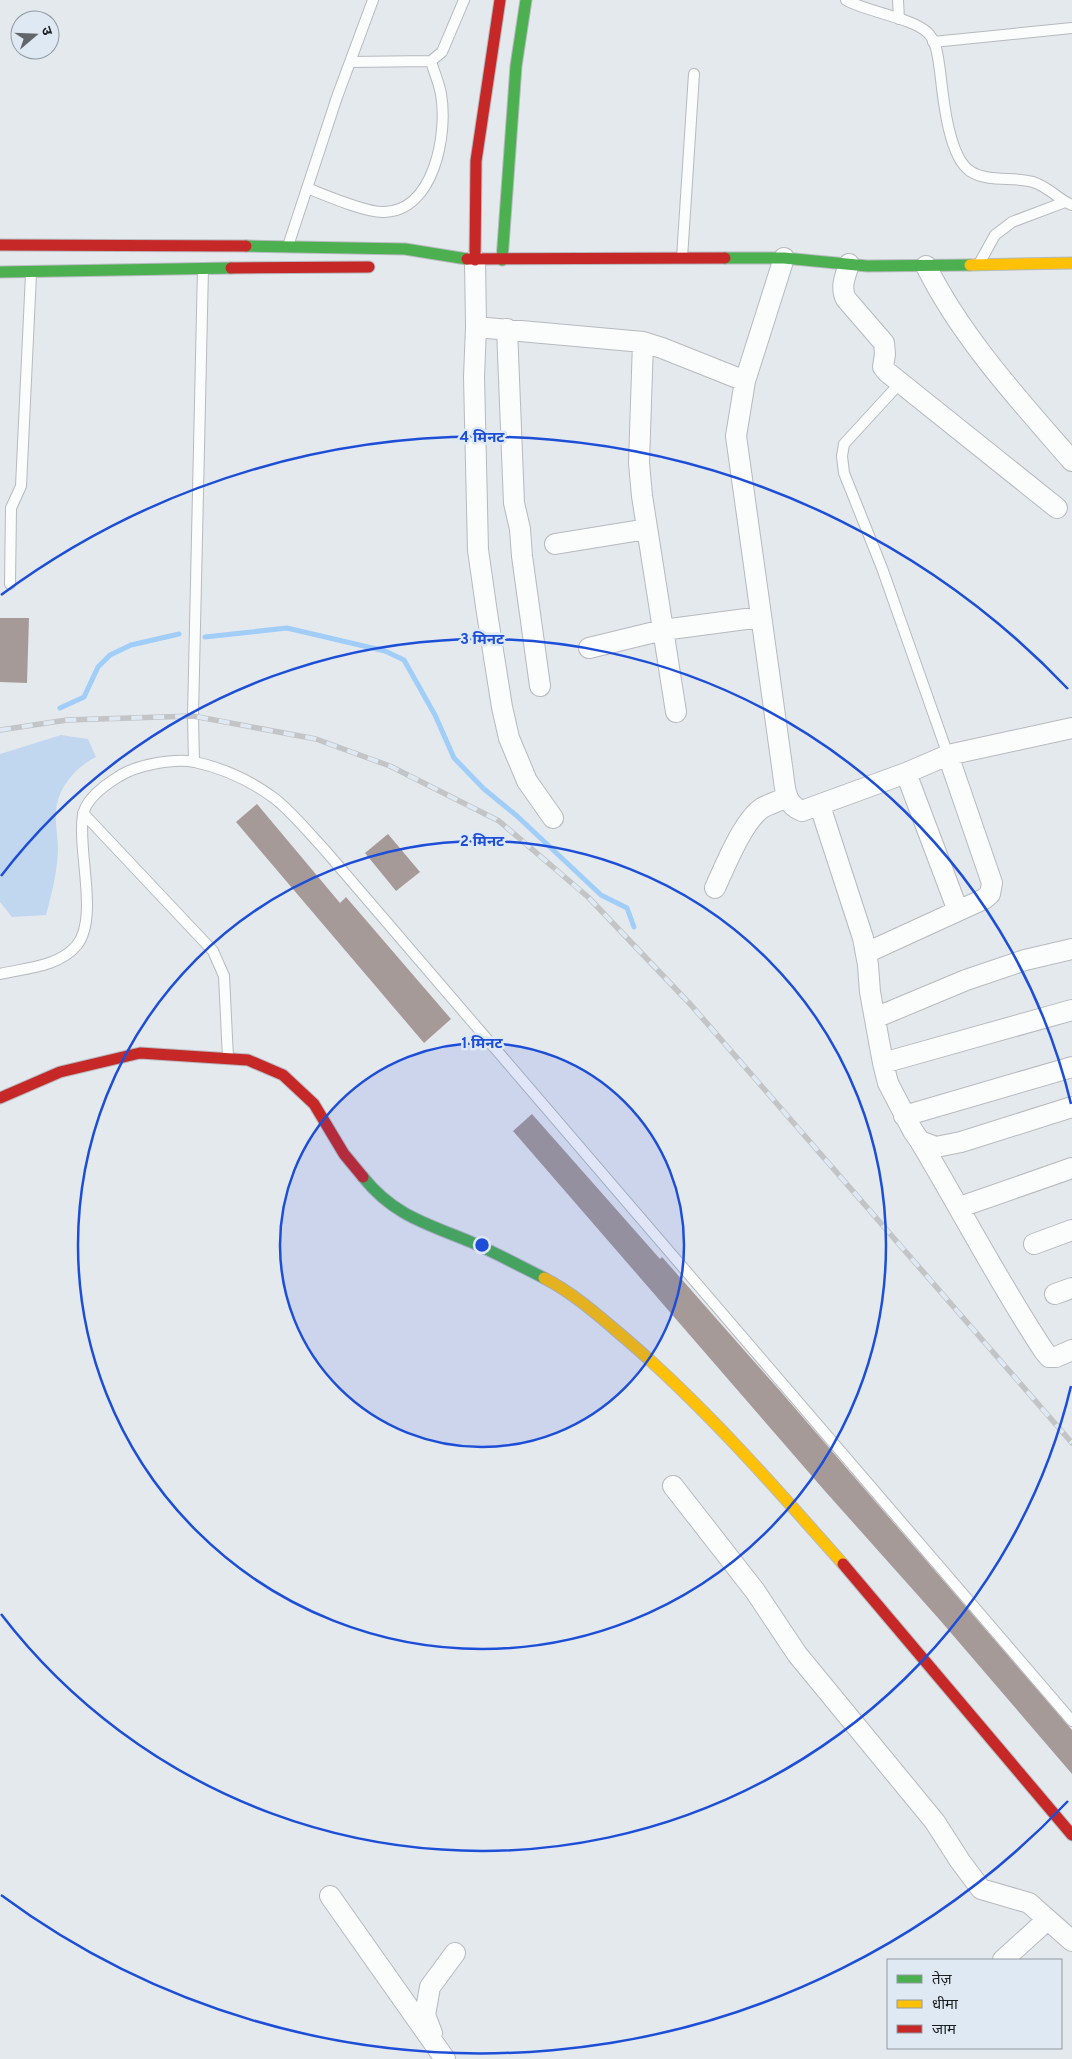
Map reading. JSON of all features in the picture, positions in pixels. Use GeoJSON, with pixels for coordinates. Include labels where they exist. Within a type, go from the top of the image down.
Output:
{"type":"FeatureCollection","features":[{"type":"Feature","properties":{"kind":"street"},"geometry":{"type":"LineString","coordinates":[[500,0],[476,161],[476,326],[474,377],[478,550],[502,707],[515,756],[527,780],[553,818]]}},
{"type":"Feature","properties":{"kind":"street"},"geometry":{"type":"LineString","coordinates":[[502,260],[516,66],[526,0]]}},
{"type":"Feature","properties":{"kind":"street"},"geometry":{"type":"LineString","coordinates":[[0,244],[204,245],[405,249],[447,258],[475,260],[784,258],[849,264],[926,266],[1072,263]]}},
{"type":"Feature","properties":{"kind":"street"},"geometry":{"type":"LineString","coordinates":[[421,263],[447,258]]}},
{"type":"Feature","properties":{"kind":"street"},"geometry":{"type":"LineString","coordinates":[[784,258],[745,381],[736,436],[787,797],[796,809],[802,811],[820,806],[948,755],[1072,728]]}},
{"type":"Feature","properties":{"kind":"street"},"geometry":{"type":"LineString","coordinates":[[849,264],[842,287],[843,294],[884,343],[883,367],[900,383],[1057,508]]}},
{"type":"Feature","properties":{"kind":"street"},"geometry":{"type":"LineString","coordinates":[[926,266],[958,322],[1072,461]]}},
{"type":"Feature","properties":{"kind":"street"},"geometry":{"type":"LineString","coordinates":[[0,272],[385,267]]}},
{"type":"Feature","properties":{"kind":"street"},"geometry":{"type":"LineString","coordinates":[[476,326],[644,342],[745,381]]}},
{"type":"Feature","properties":{"kind":"street"},"geometry":{"type":"LineString","coordinates":[[507,329],[514,503],[520,529],[540,686]]}},
{"type":"Feature","properties":{"kind":"street"},"geometry":{"type":"LineString","coordinates":[[644,342],[639,462],[647,529],[676,712]]}},
{"type":"Feature","properties":{"kind":"street"},"geometry":{"type":"LineString","coordinates":[[555,544],[647,529]]}},
{"type":"Feature","properties":{"kind":"street"},"geometry":{"type":"LineString","coordinates":[[589,648],[663,630],[761,617]]}},
{"type":"Feature","properties":{"kind":"street"},"geometry":{"type":"LineString","coordinates":[[866,953],[984,899],[990,894],[992,884],[948,755]]}},
{"type":"Feature","properties":{"kind":"street"},"geometry":{"type":"LineString","coordinates":[[906,773],[958,911]]}},
{"type":"Feature","properties":{"kind":"street"},"geometry":{"type":"LineString","coordinates":[[715,888],[736,843],[752,820],[761,809],[787,797]]}},
{"type":"Feature","properties":{"kind":"street"},"geometry":{"type":"LineString","coordinates":[[820,806],[864,938],[882,1063],[888,1082],[912,1131],[960,1207],[994,1270],[1044,1351],[1049,1356],[1056,1357],[1072,1350]]}},
{"type":"Feature","properties":{"kind":"street"},"geometry":{"type":"LineString","coordinates":[[875,1018],[966,980],[1025,960],[1072,949]]}},
{"type":"Feature","properties":{"kind":"street"},"geometry":{"type":"LineString","coordinates":[[882,1063],[1072,1010]]}},
{"type":"Feature","properties":{"kind":"street"},"geometry":{"type":"LineString","coordinates":[[0,1098],[60,1072],[140,1053],[248,1060],[283,1075],[314,1104],[344,1154],[375,1192],[407,1216],[473,1243],[548,1280],[577,1297],[653,1362],[754,1463],[874,1599],[1072,1835]]}},
{"type":"Feature","properties":{"kind":"street"},"geometry":{"type":"LineString","coordinates":[[904,1116],[1072,1067]]}},
{"type":"Feature","properties":{"kind":"street"},"geometry":{"type":"LineString","coordinates":[[920,1141],[936,1147],[961,1142],[1072,1107]]}},
{"type":"Feature","properties":{"kind":"street"},"geometry":{"type":"LineString","coordinates":[[960,1207],[1072,1168]]}},
{"type":"Feature","properties":{"kind":"street"},"geometry":{"type":"LineString","coordinates":[[1034,1244],[1072,1230]]}},
{"type":"Feature","properties":{"kind":"street"},"geometry":{"type":"LineString","coordinates":[[673,1486],[755,1590],[798,1654],[935,1822],[981,1889],[1029,1904],[1072,1941]]}},
{"type":"Feature","properties":{"kind":"street"},"geometry":{"type":"LineString","coordinates":[[330,1896],[442,2055]]}},
{"type":"Feature","properties":{"kind":"street"},"geometry":{"type":"LineString","coordinates":[[1004,1959],[1047,1920]]}},
{"type":"Feature","properties":{"kind":"street"},"geometry":{"type":"LineString","coordinates":[[442,2055],[425,2015],[430,1987],[455,1953]]}},
{"type":"Feature","properties":{"kind":"lane"},"geometry":{"type":"LineString","coordinates":[[288,247],[350,62],[373,0]]}},
{"type":"Feature","properties":{"kind":"lane"},"geometry":{"type":"LineString","coordinates":[[350,62],[431,61],[442,52],[464,0]]}},
{"type":"Feature","properties":{"kind":"lane"},"geometry":{"type":"LineString","coordinates":[[846,0],[864,9],[915,24],[928,32],[936,49],[946,116],[957,157],[970,171],[987,177],[1031,182],[1049,188],[1069,204]]}},
{"type":"Feature","properties":{"kind":"lane"},"geometry":{"type":"LineString","coordinates":[[898,0],[899,20]]}},
{"type":"Feature","properties":{"kind":"lane"},"geometry":{"type":"LineString","coordinates":[[933,42],[1072,28]]}},
{"type":"Feature","properties":{"kind":"lane"},"geometry":{"type":"LineString","coordinates":[[307,188],[352,205],[383,213],[403,209],[417,199],[430,179],[438,156],[442,134],[441,94],[431,61]]}},
{"type":"Feature","properties":{"kind":"lane"},"geometry":{"type":"LineString","coordinates":[[682,259],[694,74]]}},
{"type":"Feature","properties":{"kind":"lane"},"geometry":{"type":"LineString","coordinates":[[978,265],[995,235],[1012,222],[1069,204]]}},
{"type":"Feature","properties":{"kind":"lane"},"geometry":{"type":"LineString","coordinates":[[194,762],[194,657],[204,245]]}},
{"type":"Feature","properties":{"kind":"lane"},"geometry":{"type":"LineString","coordinates":[[10,584],[11,508],[21,486],[31,272]]}},
{"type":"Feature","properties":{"kind":"lane"},"geometry":{"type":"LineString","coordinates":[[900,383],[844,444],[842,456],[844,472],[882,568],[948,755]]}},
{"type":"Feature","properties":{"kind":"lane"},"geometry":{"type":"LineString","coordinates":[[0,974],[56,961],[77,945],[86,924],[87,899],[82,857],[83,813],[98,789],[127,771],[165,762],[194,762],[237,776],[274,798],[324,849],[1072,1721]]}},
{"type":"Feature","properties":{"kind":"lane"},"geometry":{"type":"LineString","coordinates":[[83,813],[213,951],[224,976],[228,1059]]}},
{"type":"Feature","properties":{"kind":"shaded area"},"geometry":{"type":"Polygon","coordinates":[[[61,735],[88,739],[96,757],[75,772],[64,786],[57,802],[57,858],[54,883],[46,915],[12,917],[0,902],[0,754],[61,735]]]}},
{"type":"Feature","properties":{"kind":"building"},"geometry":{"type":"Polygon","coordinates":[[[0,618],[29,618],[27,683],[0,682],[0,618]]]}},
{"type":"Feature","properties":{"kind":"building"},"geometry":{"type":"Polygon","coordinates":[[[257,804],[340,903],[346,897],[451,1019],[424,1043],[236,822],[257,804]]]}},
{"type":"Feature","properties":{"kind":"building"},"geometry":{"type":"Polygon","coordinates":[[[388,834],[420,872],[396,891],[365,853],[388,834]]]}},
{"type":"Feature","properties":{"kind":"building"},"geometry":{"type":"Polygon","coordinates":[[[532,1114],[781,1392],[1072,1730],[1072,1774],[513,1131],[532,1114]]]}},
{"type":"Feature","properties":{"kind":"waterway"},"geometry":{"type":"LineString","coordinates":[[205,637],[287,628],[385,651],[404,660],[435,715],[454,758],[484,789],[517,816],[601,895],[627,908],[634,927]]}},
{"type":"Feature","properties":{"kind":"waterway"},"geometry":{"type":"LineString","coordinates":[[60,708],[84,697],[98,667],[110,655],[131,645],[179,634]]}},
{"type":"Feature","properties":{"kind":"railway"},"geometry":{"type":"LineString","coordinates":[[0,730],[67,720],[193,716],[316,739],[390,766],[499,821],[588,897],[691,1005],[1072,1443]]}},
{"type":"Feature","properties":{"kind":"traffic: fast"},"geometry":{"type":"LineString","coordinates":[[502,260],[516,66],[526,0]]}},
{"type":"Feature","properties":{"kind":"traffic: fast"},"geometry":{"type":"LineString","coordinates":[[246,246],[405,249],[467,259]]}},
{"type":"Feature","properties":{"kind":"traffic: fast"},"geometry":{"type":"LineString","coordinates":[[725,258],[784,258],[867,266],[970,265]]}},
{"type":"Feature","properties":{"kind":"traffic: fast"},"geometry":{"type":"LineString","coordinates":[[0,272],[231,268]]}},
{"type":"Feature","properties":{"kind":"traffic: fast"},"geometry":{"type":"LineString","coordinates":[[363,1177],[399,1210],[426,1224],[480,1246],[544,1278]]}},
{"type":"Feature","properties":{"kind":"traffic: slow"},"geometry":{"type":"LineString","coordinates":[[970,265],[1072,263]]}},
{"type":"Feature","properties":{"kind":"traffic: slow"},"geometry":{"type":"LineString","coordinates":[[544,1278],[566,1291],[597,1314],[684,1392],[738,1448],[843,1564]]}},
{"type":"Feature","properties":{"kind":"traffic: jam"},"geometry":{"type":"LineString","coordinates":[[475,260],[476,161],[500,0]]}},
{"type":"Feature","properties":{"kind":"traffic: jam"},"geometry":{"type":"LineString","coordinates":[[0,245],[246,246]]}},
{"type":"Feature","properties":{"kind":"traffic: jam"},"geometry":{"type":"LineString","coordinates":[[467,259],[725,258]]}},
{"type":"Feature","properties":{"kind":"traffic: jam"},"geometry":{"type":"LineString","coordinates":[[231,268],[369,267]]}},
{"type":"Feature","properties":{"kind":"traffic: jam"},"geometry":{"type":"LineString","coordinates":[[0,1098],[60,1072],[140,1053],[248,1060],[283,1075],[314,1104],[344,1154],[363,1177]]}},
{"type":"Feature","properties":{"kind":"traffic: jam"},"geometry":{"type":"LineString","coordinates":[[843,1564],[1072,1835]]}}]}
